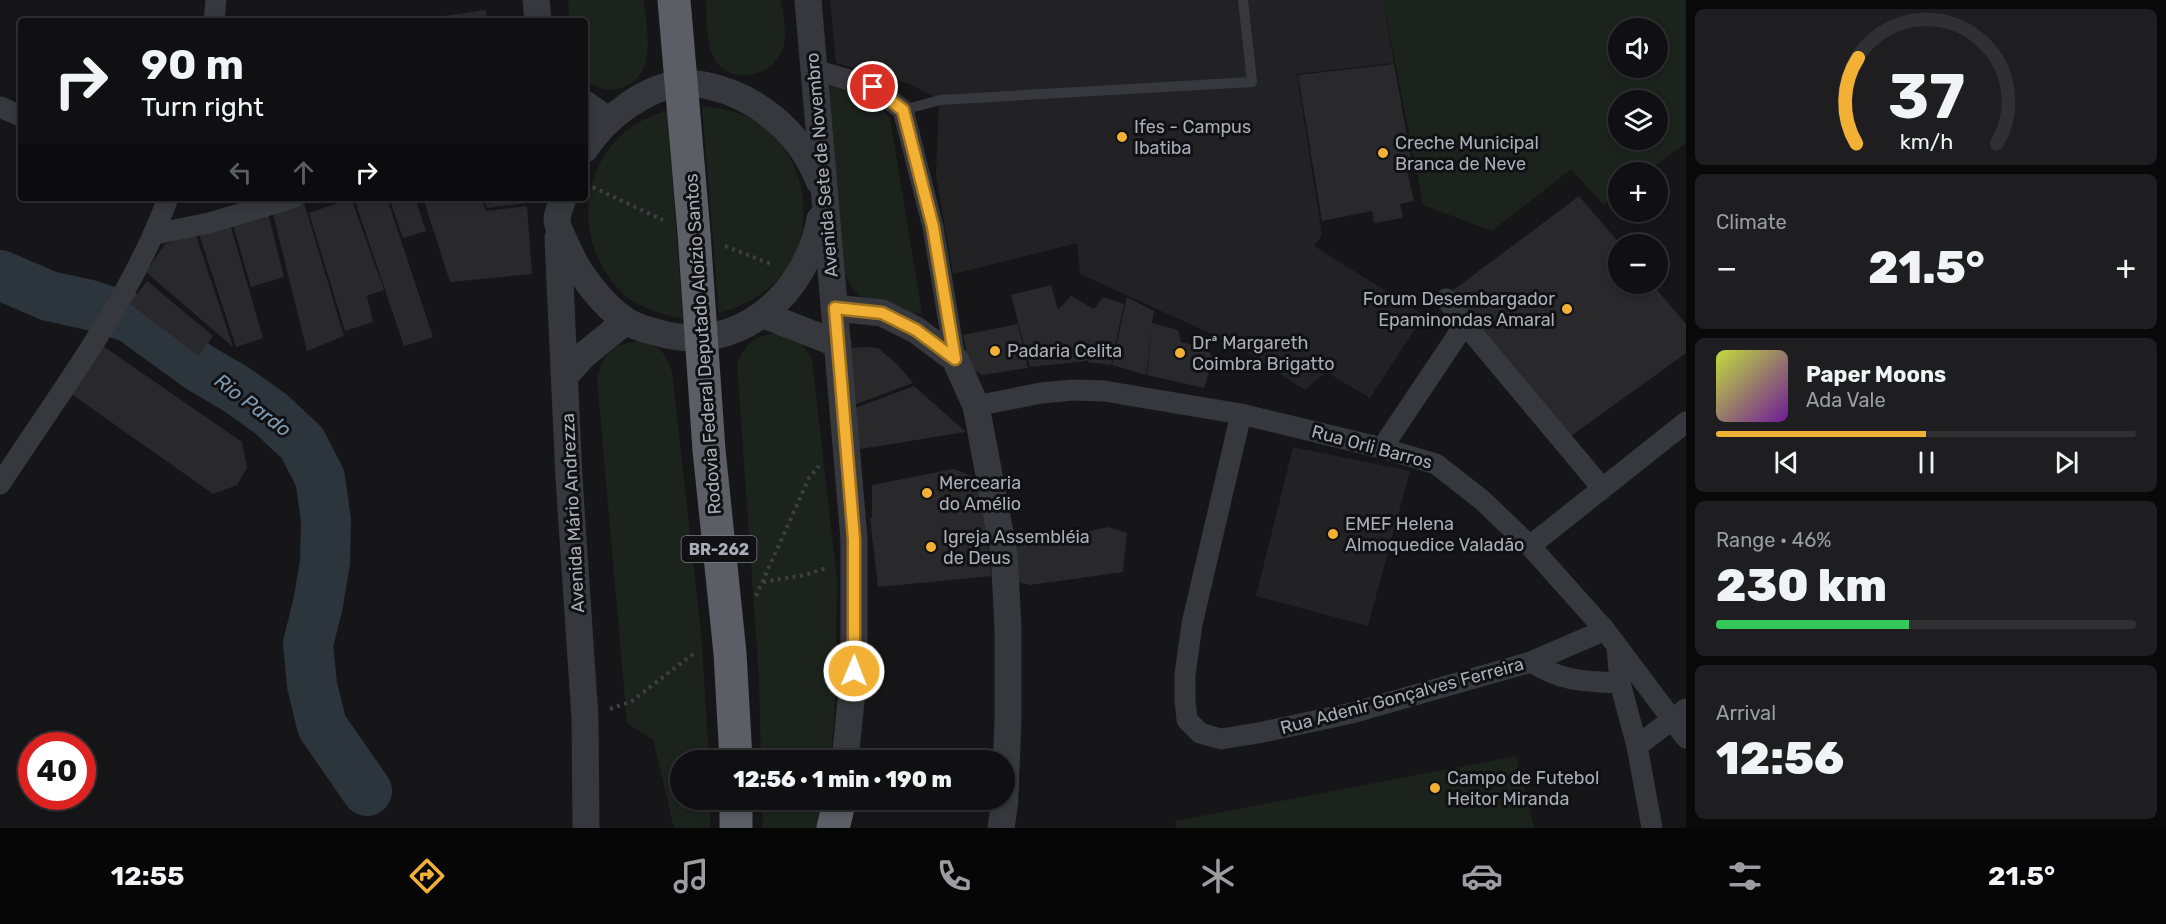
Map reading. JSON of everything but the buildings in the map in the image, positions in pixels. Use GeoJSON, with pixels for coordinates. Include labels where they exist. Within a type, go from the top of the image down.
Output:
{"type":"FeatureCollection","features":[{"type":"Feature","properties":{"kind":"highway","name":"Rodovia Federal Deputado Aloízio Santos"},"geometry":{"type":"LineString","coordinates":[[674,0],[709,450],[730,653],[735,750]]}},
{"type":"Feature","properties":{"kind":"highway"},"geometry":{"type":"LineString","coordinates":[[736,810],[736,828]]}},
{"type":"Feature","properties":{"kind":"highway"},"geometry":{"type":"LineString","coordinates":[[833,828],[838,810]]}},
{"type":"Feature","properties":{"kind":"street"},"geometry":{"type":"LineString","coordinates":[[213,18],[216,0]]}},
{"type":"Feature","properties":{"kind":"street"},"geometry":{"type":"LineString","coordinates":[[536,0],[538,18]]}},
{"type":"Feature","properties":{"kind":"street","name":"Avenida Sete de Novembro"},"geometry":{"type":"LineString","coordinates":[[808,0],[854,556],[854,671],[846,750]]}},
{"type":"Feature","properties":{"kind":"street"},"geometry":{"type":"LineString","coordinates":[[814,70],[873,87],[903,110],[933,227],[955,359],[976,406],[1004,554],[1008,626],[1007,750]]}},
{"type":"Feature","properties":{"kind":"street"},"geometry":{"type":"LineString","coordinates":[[558,206],[574,262],[590,286],[626,321],[676,338],[702,338],[731,331],[765,315],[798,275],[812,249],[824,198],[818,178],[796,142],[766,112],[729,92],[714,87],[682,83],[646,95],[609,121],[588,144]]}},
{"type":"Feature","properties":{"kind":"street"},"geometry":{"type":"LineString","coordinates":[[588,106],[609,121]]}},
{"type":"Feature","properties":{"kind":"street"},"geometry":{"type":"LineString","coordinates":[[0,107],[18,115]]}},
{"type":"Feature","properties":{"kind":"street"},"geometry":{"type":"LineString","coordinates":[[0,484],[108,320],[155,234],[167,201]]}},
{"type":"Feature","properties":{"kind":"street"},"geometry":{"type":"LineString","coordinates":[[155,234],[209,223],[283,201]]}},
{"type":"Feature","properties":{"kind":"street","name":"Avenida Mário Andrezza"},"geometry":{"type":"LineString","coordinates":[[558,206],[569,478],[585,718],[586,828]]}},
{"type":"Feature","properties":{"kind":"street"},"geometry":{"type":"LineString","coordinates":[[1446,299],[1602,488]]}},
{"type":"Feature","properties":{"kind":"street"},"geometry":{"type":"LineString","coordinates":[[806,330],[835,308],[882,313],[916,330],[955,359]]}},
{"type":"Feature","properties":{"kind":"street"},"geometry":{"type":"LineString","coordinates":[[765,315],[838,344]]}},
{"type":"Feature","properties":{"kind":"street"},"geometry":{"type":"LineString","coordinates":[[565,376],[584,356],[626,321]]}},
{"type":"Feature","properties":{"kind":"street"},"geometry":{"type":"LineString","coordinates":[[1382,447],[1465,324]]}},
{"type":"Feature","properties":{"kind":"street","name":"Rua Orli Barros"},"geometry":{"type":"LineString","coordinates":[[976,406],[1041,393],[1073,390],[1104,391],[1241,414],[1382,447],[1436,464],[1482,500],[1530,546],[1679,715],[1686,738]]}},
{"type":"Feature","properties":{"kind":"street","name":"Rua Adenir Gonçalves Ferreira"},"geometry":{"type":"LineString","coordinates":[[1241,414],[1192,624],[1185,675],[1187,720],[1200,733],[1221,739],[1310,723],[1470,681],[1611,638]]}},
{"type":"Feature","properties":{"kind":"street"},"geometry":{"type":"LineString","coordinates":[[1530,546],[1686,422]]}},
{"type":"Feature","properties":{"kind":"street"},"geometry":{"type":"LineString","coordinates":[[1611,638],[1637,746],[1652,828]]}},
{"type":"Feature","properties":{"kind":"street"},"geometry":{"type":"LineString","coordinates":[[1531,662],[1548,673],[1579,682],[1620,683]]}},
{"type":"Feature","properties":{"kind":"street"},"geometry":{"type":"LineString","coordinates":[[1637,746],[1679,715]]}},
{"type":"Feature","properties":{"kind":"street"},"geometry":{"type":"LineString","coordinates":[[838,828],[840,810]]}},
{"type":"Feature","properties":{"kind":"street"},"geometry":{"type":"LineString","coordinates":[[1001,828],[1004,810]]}},
{"type":"Feature","properties":{"kind":"lane"},"geometry":{"type":"LineString","coordinates":[[903,110],[939,100],[1252,82],[1243,0]]}},
{"type":"Feature","properties":{"kind":"path"},"geometry":{"type":"LineString","coordinates":[[588,185],[664,220]]}},
{"type":"Feature","properties":{"kind":"path"},"geometry":{"type":"LineString","coordinates":[[721,244],[798,275]]}},
{"type":"Feature","properties":{"kind":"path"},"geometry":{"type":"LineString","coordinates":[[752,603],[809,478],[822,463]]}},
{"type":"Feature","properties":{"kind":"path"},"geometry":{"type":"LineString","coordinates":[[762,582],[805,575],[836,565]]}},
{"type":"Feature","properties":{"kind":"path"},"geometry":{"type":"LineString","coordinates":[[585,718],[632,701],[693,654]]}},
{"type":"Feature","properties":{"kind":"shaded area"},"geometry":{"type":"Polygon","coordinates":[[[568,0],[644,0],[648,50],[641,73],[633,82],[611,90],[597,87],[588,82],[588,18],[570,18],[568,0]]]}},
{"type":"Feature","properties":{"kind":"shaded area"},"geometry":{"type":"Polygon","coordinates":[[[706,0],[781,0],[785,39],[776,61],[767,69],[746,75],[725,70],[717,62],[709,45],[706,0]]]}},
{"type":"Feature","properties":{"kind":"shaded area","name":"Ifes - Campus Ibatiba"},"geometry":{"type":"Polygon","coordinates":[[[830,0],[1383,0],[1394,63],[1297,74],[1322,235],[1314,246],[1424,315],[1370,398],[1326,372],[1305,390],[1236,345],[1080,274],[1077,243],[953,274],[936,175],[939,100],[910,84],[836,63],[830,0]]]}},
{"type":"Feature","properties":{"kind":"shaded area"},"geometry":{"type":"Polygon","coordinates":[[[1383,0],[1686,0],[1686,143],[1660,162],[1608,162],[1608,202],[1604,205],[1571,169],[1492,231],[1423,205],[1383,0]]]}},
{"type":"Feature","properties":{"kind":"shaded area"},"geometry":{"type":"Polygon","coordinates":[[[825,85],[853,91],[876,101],[890,118],[922,314],[884,308],[867,301],[853,288],[844,272],[825,85]]]}},
{"type":"Feature","properties":{"kind":"shaded area"},"geometry":{"type":"Polygon","coordinates":[[[702,106],[747,117],[767,130],[783,147],[795,168],[802,190],[804,214],[800,237],[792,259],[778,279],[751,300],[719,313],[702,106]]]}},
{"type":"Feature","properties":{"kind":"shaded area"},"geometry":{"type":"Polygon","coordinates":[[[667,110],[683,319],[644,307],[624,294],[608,276],[597,255],[590,233],[588,210],[591,186],[599,165],[612,145],[630,128],[667,110]]]}},
{"type":"Feature","properties":{"kind":"shaded area"},"geometry":{"type":"Polygon","coordinates":[[[780,333],[790,337],[799,342],[812,359],[837,580],[835,702],[832,750],[761,750],[759,677],[737,364],[748,345],[764,336],[780,333]]]}},
{"type":"Feature","properties":{"kind":"shaded area"},"geometry":{"type":"Polygon","coordinates":[[[641,341],[661,352],[672,372],[701,632],[708,750],[670,750],[670,810],[710,810],[710,828],[674,828],[653,740],[627,723],[597,378],[607,355],[617,347],[641,341]]]}},
{"type":"Feature","properties":{"kind":"shaded area","name":"EMEF Helena Almoquedice Valadão"},"geometry":{"type":"Polygon","coordinates":[[[1293,447],[1410,471],[1368,626],[1256,596],[1293,447]]]}},
{"type":"Feature","properties":{"kind":"shaded area","name":"Campo de Futebol Heitor Miranda"},"geometry":{"type":"Polygon","coordinates":[[[1516,756],[1534,828],[1176,828],[1175,821],[1516,756]]]}},
{"type":"Feature","properties":{"kind":"shaded area"},"geometry":{"type":"Polygon","coordinates":[[[762,810],[828,810],[826,828],[763,828],[762,810]]]}},
{"type":"Feature","properties":{"kind":"waterway","name":"Rio Pardo"},"geometry":{"type":"LineString","coordinates":[[0,275],[49,296],[90,305],[131,318],[200,368],[236,389],[271,414],[302,443],[320,478],[326,520],[325,562],[308,644],[312,685],[322,726],[367,791]]}},
{"type":"Feature","properties":{"kind":"place","name":"Ifes - Campus Ibatiba"},"geometry":{"type":"Point","coordinates":[1122,137]}},
{"type":"Feature","properties":{"kind":"place","name":"Creche Municipal Branca de Neve"},"geometry":{"type":"Point","coordinates":[1383,153]}},
{"type":"Feature","properties":{"kind":"place","name":"Forum Desembargador Epaminondas Amaral"},"geometry":{"type":"Point","coordinates":[1567,309]}},
{"type":"Feature","properties":{"kind":"place","name":"Padaria Celita"},"geometry":{"type":"Point","coordinates":[995,351]}},
{"type":"Feature","properties":{"kind":"place","name":"Drª Margareth Coimbra Brigatto"},"geometry":{"type":"Point","coordinates":[1180,353]}},
{"type":"Feature","properties":{"kind":"place","name":"Mercearia do Amélio"},"geometry":{"type":"Point","coordinates":[927,493]}},
{"type":"Feature","properties":{"kind":"place","name":"EMEF Helena Almoquedice Valadão"},"geometry":{"type":"Point","coordinates":[1333,534]}},
{"type":"Feature","properties":{"kind":"place","name":"Igreja Assembléia de Deus"},"geometry":{"type":"Point","coordinates":[931,547]}},
{"type":"Feature","properties":{"kind":"place","name":"Campo de Futebol Heitor Miranda"},"geometry":{"type":"Point","coordinates":[1435,788]}},
{"type":"Feature","properties":{"kind":"route"},"geometry":{"type":"LineString","coordinates":[[854,671],[854,539],[835,308],[882,313],[916,330],[955,359],[933,227],[903,110],[873,87]]}}]}
